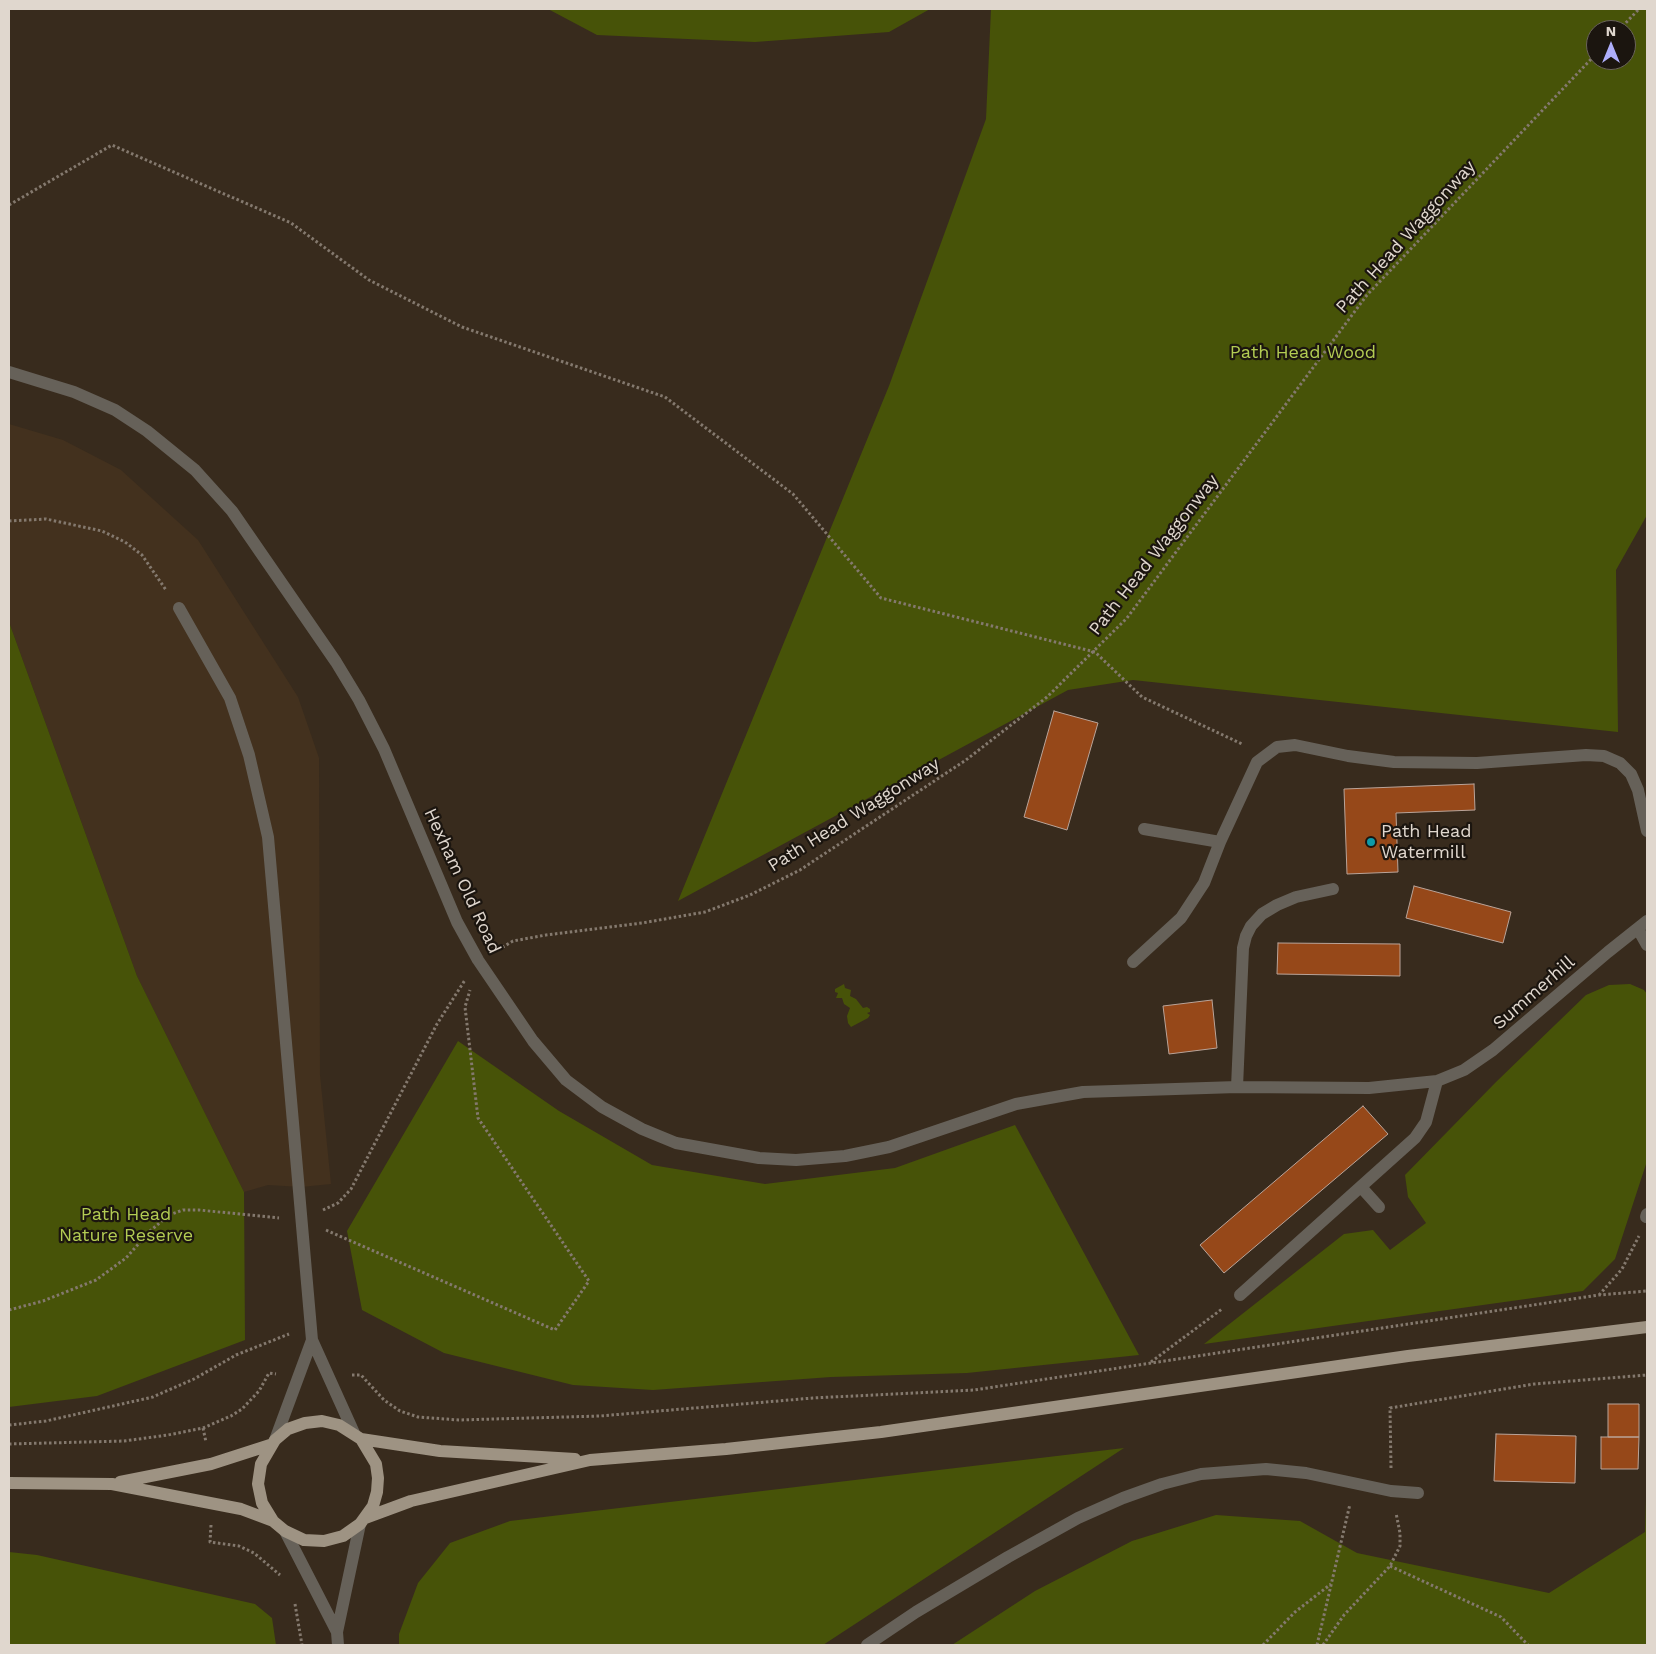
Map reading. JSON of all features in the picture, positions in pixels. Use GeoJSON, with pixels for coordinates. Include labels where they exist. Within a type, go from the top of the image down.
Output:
{"type":"FeatureCollection","features":[{"type":"Feature","properties":{"kind":"main road"},"geometry":{"type":"LineString","coordinates":[[112,1484],[211,1464],[272,1442],[288,1429],[305,1422],[322,1421],[339,1425],[358,1436],[440,1451],[590,1460],[726,1449],[881,1432],[1408,1356],[1647,1327]]}},
{"type":"Feature","properties":{"kind":"main road"},"geometry":{"type":"LineString","coordinates":[[358,1436],[376,1464],[378,1478],[377,1492],[363,1521]]}},
{"type":"Feature","properties":{"kind":"main road"},"geometry":{"type":"LineString","coordinates":[[272,1442],[260,1464],[258,1484],[262,1503],[273,1521],[285,1531],[304,1540],[324,1541],[343,1536],[363,1521],[411,1501],[590,1460]]}},
{"type":"Feature","properties":{"kind":"main road"},"geometry":{"type":"LineString","coordinates":[[9,1483],[112,1484],[241,1509],[273,1521]]}},
{"type":"Feature","properties":{"kind":"street","name":"Hexham Old Road"},"geometry":{"type":"LineString","coordinates":[[9,372],[74,392],[115,410],[147,431],[195,470],[232,511],[336,662],[359,700],[384,749],[457,922],[478,960],[533,1041],[566,1080],[602,1107],[642,1129],[676,1143],[759,1158],[796,1160],[845,1156],[889,1147],[1016,1104],[1083,1092],[1237,1087]]}},
{"type":"Feature","properties":{"kind":"street"},"geometry":{"type":"LineString","coordinates":[[180,608],[230,698],[249,755],[268,837],[312,1334],[358,1436]]}},
{"type":"Feature","properties":{"kind":"street"},"geometry":{"type":"LineString","coordinates":[[1133,962],[1181,918],[1204,883],[1220,842],[1257,762],[1265,754],[1277,747],[1295,745],[1348,756],[1394,762],[1477,763],[1586,755],[1604,756],[1620,763],[1631,774],[1638,790],[1647,831]]}},
{"type":"Feature","properties":{"kind":"street"},"geometry":{"type":"LineString","coordinates":[[1144,829],[1220,842]]}},
{"type":"Feature","properties":{"kind":"street"},"geometry":{"type":"LineString","coordinates":[[1237,1087],[1243,948],[1246,936],[1251,926],[1262,914],[1277,905],[1296,897],[1333,889]]}},
{"type":"Feature","properties":{"kind":"street"},"geometry":{"type":"LineString","coordinates":[[1642,925],[1647,945]]}},
{"type":"Feature","properties":{"kind":"street","name":"Summerhill"},"geometry":{"type":"LineString","coordinates":[[1237,1087],[1369,1088],[1407,1086],[1437,1081],[1464,1070],[1494,1050],[1642,925]]}},
{"type":"Feature","properties":{"kind":"street"},"geometry":{"type":"LineString","coordinates":[[1240,1296],[1415,1138],[1426,1122],[1437,1081]]}},
{"type":"Feature","properties":{"kind":"street"},"geometry":{"type":"LineString","coordinates":[[1361,1187],[1379,1207]]}},
{"type":"Feature","properties":{"kind":"street"},"geometry":{"type":"LineString","coordinates":[[272,1442],[312,1334]]}},
{"type":"Feature","properties":{"kind":"street"},"geometry":{"type":"LineString","coordinates":[[867,1645],[916,1612],[1078,1518],[1123,1498],[1201,1474],[1266,1469],[1353,1482],[1391,1491],[1418,1493]]}},
{"type":"Feature","properties":{"kind":"street"},"geometry":{"type":"LineString","coordinates":[[338,1645],[337,1632],[363,1521]]}},
{"type":"Feature","properties":{"kind":"street"},"geometry":{"type":"LineString","coordinates":[[285,1531],[337,1632]]}},
{"type":"Feature","properties":{"kind":"path"},"geometry":{"type":"LineString","coordinates":[[1629,20],[1639,9]]}},
{"type":"Feature","properties":{"kind":"path","name":"Path Head Waggonway"},"geometry":{"type":"LineString","coordinates":[[478,960],[513,941],[705,912],[766,886],[800,870],[966,760],[1047,697],[1095,652],[1127,618],[1367,295],[1586,65]]}},
{"type":"Feature","properties":{"kind":"path"},"geometry":{"type":"LineString","coordinates":[[9,205],[112,145],[291,223],[369,280],[462,327],[665,397],[793,494],[881,598],[1095,652],[1142,697],[1265,754]]}},
{"type":"Feature","properties":{"kind":"path"},"geometry":{"type":"LineString","coordinates":[[9,521],[46,519],[74,524],[102,531],[125,542],[142,555],[180,608]]}},
{"type":"Feature","properties":{"kind":"path"},"geometry":{"type":"LineString","coordinates":[[303,1220],[338,1203],[351,1189],[437,1024],[478,960]]}},
{"type":"Feature","properties":{"kind":"path"},"geometry":{"type":"LineString","coordinates":[[9,1310],[43,1301],[96,1280],[126,1258],[150,1231],[169,1215],[182,1210],[199,1210],[303,1220],[556,1330],[589,1281],[478,1118],[465,1007],[478,960]]}},
{"type":"Feature","properties":{"kind":"path"},"geometry":{"type":"LineString","coordinates":[[1599,1296],[1622,1269],[1635,1247],[1646,1215]]}},
{"type":"Feature","properties":{"kind":"path"},"geometry":{"type":"LineString","coordinates":[[360,1375],[384,1400],[400,1411],[418,1417],[459,1420],[600,1416],[813,1398],[974,1390],[1150,1362],[1599,1296],[1647,1291]]}},
{"type":"Feature","properties":{"kind":"path"},"geometry":{"type":"LineString","coordinates":[[1150,1362],[1240,1296]]}},
{"type":"Feature","properties":{"kind":"path"},"geometry":{"type":"LineString","coordinates":[[9,1425],[46,1421],[154,1396],[194,1380],[236,1355],[277,1338],[312,1334]]}},
{"type":"Feature","properties":{"kind":"path"},"geometry":{"type":"LineString","coordinates":[[9,1444],[124,1441],[203,1428],[225,1419],[242,1409],[255,1396],[269,1373]]}},
{"type":"Feature","properties":{"kind":"path"},"geometry":{"type":"LineString","coordinates":[[1323,1645],[1344,1615],[1390,1566],[1400,1546],[1400,1533],[1391,1491],[1390,1408],[1534,1384],[1647,1375]]}},
{"type":"Feature","properties":{"kind":"path"},"geometry":{"type":"LineString","coordinates":[[1317,1645],[1349,1514],[1353,1482]]}},
{"type":"Feature","properties":{"kind":"path"},"geometry":{"type":"LineString","coordinates":[[210,1542],[239,1546],[254,1553],[282,1578]]}},
{"type":"Feature","properties":{"kind":"path"},"geometry":{"type":"LineString","coordinates":[[1390,1566],[1501,1617],[1528,1645]]}},
{"type":"Feature","properties":{"kind":"path"},"geometry":{"type":"LineString","coordinates":[[1263,1645],[1295,1612],[1331,1584]]}},
{"type":"Feature","properties":{"kind":"path"},"geometry":{"type":"LineString","coordinates":[[294,1599],[302,1645]]}},
{"type":"Feature","properties":{"kind":"shaded area"},"geometry":{"type":"Polygon","coordinates":[[[9,424],[63,440],[121,470],[198,540],[298,697],[319,758],[320,1075],[331,1184],[301,1187],[268,1185],[244,1192],[137,976],[9,622],[9,424]]]}},
{"type":"Feature","properties":{"kind":"green space"},"geometry":{"type":"Polygon","coordinates":[[[548,9],[930,9],[889,32],[755,42],[597,35],[548,9]]]}},
{"type":"Feature","properties":{"kind":"green space","name":"Path Head Wood"},"geometry":{"type":"Polygon","coordinates":[[[991,9],[1647,9],[1647,515],[1616,570],[1618,732],[1133,680],[1068,690],[678,901],[889,386],[986,119],[991,9]]]}},
{"type":"Feature","properties":{"kind":"green space","name":"Path Head Nature Reserve"},"geometry":{"type":"Polygon","coordinates":[[[9,622],[137,976],[244,1192],[245,1340],[97,1396],[9,1407],[9,622]]]}},
{"type":"Feature","properties":{"kind":"green space"},"geometry":{"type":"Polygon","coordinates":[[[844,984],[845,988],[851,990],[850,996],[856,999],[863,1008],[867,1007],[870,1009],[870,1012],[867,1013],[870,1015],[868,1018],[851,1027],[847,1016],[850,1008],[844,1004],[842,998],[836,998],[838,993],[835,992],[835,989],[844,984]]]}},
{"type":"Feature","properties":{"kind":"green space"},"geometry":{"type":"Polygon","coordinates":[[[1630,984],[1644,990],[1647,994],[1647,1161],[1615,1259],[1583,1291],[1204,1344],[1344,1234],[1373,1230],[1390,1250],[1426,1223],[1408,1197],[1405,1175],[1496,1082],[1586,995],[1609,985],[1630,984]]]}},
{"type":"Feature","properties":{"kind":"green space"},"geometry":{"type":"Polygon","coordinates":[[[458,1041],[559,1111],[652,1165],[765,1184],[895,1168],[1015,1125],[1139,1355],[967,1373],[831,1377],[653,1390],[573,1385],[444,1353],[362,1310],[347,1231],[458,1041]]]}},
{"type":"Feature","properties":{"kind":"green space"},"geometry":{"type":"Polygon","coordinates":[[[1124,1448],[823,1645],[399,1645],[399,1634],[418,1583],[450,1543],[510,1521],[1124,1448]]]}},
{"type":"Feature","properties":{"kind":"green space"},"geometry":{"type":"Polygon","coordinates":[[[1647,1466],[1647,1645],[952,1645],[1035,1591],[1132,1541],[1216,1515],[1300,1521],[1357,1553],[1549,1593],[1645,1532],[1647,1466]]]}},
{"type":"Feature","properties":{"kind":"green space"},"geometry":{"type":"Polygon","coordinates":[[[9,1552],[37,1555],[255,1604],[272,1618],[276,1645],[9,1645],[9,1552]]]}},
{"type":"Feature","properties":{"kind":"building"},"geometry":{"type":"Polygon","coordinates":[[[1054,711],[1098,723],[1067,830],[1024,817],[1054,711]]]}},
{"type":"Feature","properties":{"kind":"building","name":"Path Head Watermill"},"geometry":{"type":"Polygon","coordinates":[[[1474,784],[1475,810],[1396,813],[1398,872],[1347,874],[1344,789],[1474,784]]]}},
{"type":"Feature","properties":{"kind":"building"},"geometry":{"type":"Polygon","coordinates":[[[1414,886],[1511,912],[1503,943],[1406,918],[1414,886]]]}},
{"type":"Feature","properties":{"kind":"building"},"geometry":{"type":"Polygon","coordinates":[[[1278,943],[1400,944],[1400,976],[1277,974],[1278,943]]]}},
{"type":"Feature","properties":{"kind":"building"},"geometry":{"type":"Polygon","coordinates":[[[1212,1000],[1217,1048],[1169,1054],[1163,1006],[1212,1000]]]}},
{"type":"Feature","properties":{"kind":"building"},"geometry":{"type":"Polygon","coordinates":[[[1363,1106],[1388,1134],[1224,1273],[1200,1245],[1363,1106]]]}},
{"type":"Feature","properties":{"kind":"building"},"geometry":{"type":"Polygon","coordinates":[[[1608,1404],[1639,1404],[1639,1437],[1608,1437],[1608,1404]]]}},
{"type":"Feature","properties":{"kind":"building"},"geometry":{"type":"Polygon","coordinates":[[[1496,1434],[1576,1436],[1575,1483],[1494,1481],[1496,1434]]]}},
{"type":"Feature","properties":{"kind":"building"},"geometry":{"type":"Polygon","coordinates":[[[1601,1437],[1639,1437],[1638,1469],[1601,1469],[1601,1437]]]}},
{"type":"Feature","properties":{"kind":"place","name":"Path Head Watermill"},"geometry":{"type":"Point","coordinates":[1371,842]}}]}
